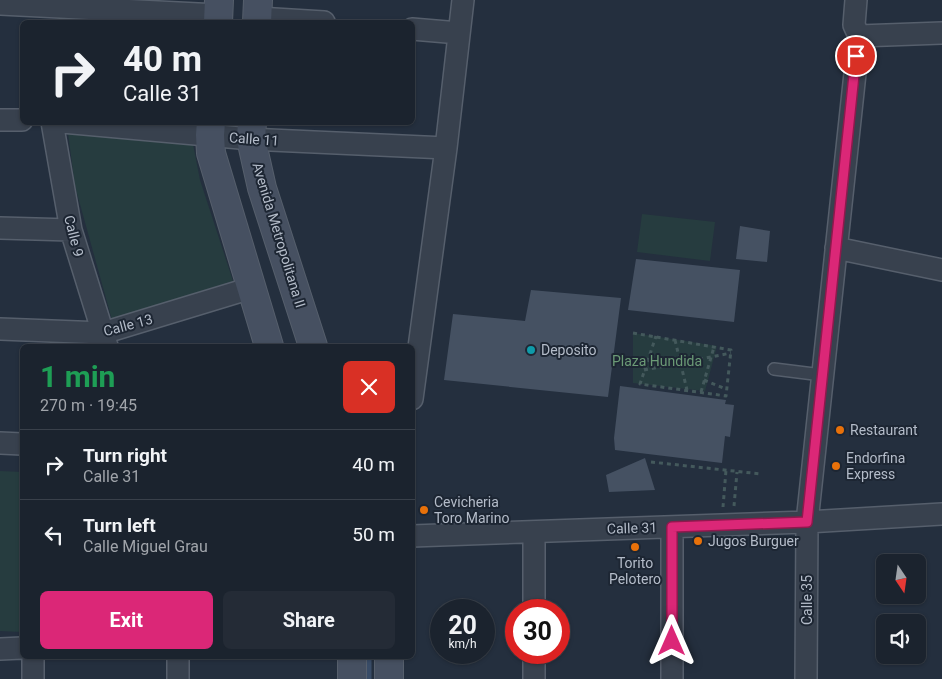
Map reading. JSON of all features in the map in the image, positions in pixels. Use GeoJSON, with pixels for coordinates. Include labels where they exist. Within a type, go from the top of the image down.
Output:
{"type":"FeatureCollection","features":[{"type":"Feature","properties":{"kind":"main road"},"geometry":{"type":"LineString","coordinates":[[211,129],[211,154],[269,344]]}},
{"type":"Feature","properties":{"kind":"main road","name":"Avenida Metropolitana II"},"geometry":{"type":"LineString","coordinates":[[252,131],[262,188],[312,344]]}},
{"type":"Feature","properties":{"kind":"main road"},"geometry":{"type":"LineString","coordinates":[[352,659],[352,679]]}},
{"type":"Feature","properties":{"kind":"main road"},"geometry":{"type":"LineString","coordinates":[[389,679],[390,659]]}},
{"type":"Feature","properties":{"kind":"street"},"geometry":{"type":"LineString","coordinates":[[415,378],[446,148],[463,0]]}},
{"type":"Feature","properties":{"kind":"street"},"geometry":{"type":"LineString","coordinates":[[856,0],[854,25],[858,36],[942,33]]}},
{"type":"Feature","properties":{"kind":"street"},"geometry":{"type":"LineString","coordinates":[[0,4],[54,10],[218,12]]}},
{"type":"Feature","properties":{"kind":"street"},"geometry":{"type":"LineString","coordinates":[[258,13],[309,20]]}},
{"type":"Feature","properties":{"kind":"street"},"geometry":{"type":"LineString","coordinates":[[415,29],[459,32]]}},
{"type":"Feature","properties":{"kind":"street","name":"Calle 35"},"geometry":{"type":"LineString","coordinates":[[806,679],[807,522],[858,36]]}},
{"type":"Feature","properties":{"kind":"street"},"geometry":{"type":"LineString","coordinates":[[0,120],[20,120]]}},
{"type":"Feature","properties":{"kind":"street","name":"Calle 9"},"geometry":{"type":"LineString","coordinates":[[53,125],[71,230],[105,340]]}},
{"type":"Feature","properties":{"kind":"street","name":"Calle 11"},"geometry":{"type":"LineString","coordinates":[[126,125],[252,131],[446,148]]}},
{"type":"Feature","properties":{"kind":"street"},"geometry":{"type":"LineString","coordinates":[[0,228],[71,230]]}},
{"type":"Feature","properties":{"kind":"street"},"geometry":{"type":"LineString","coordinates":[[836,248],[942,270]]}},
{"type":"Feature","properties":{"kind":"street","name":"Calle 13"},"geometry":{"type":"LineString","coordinates":[[0,329],[105,340],[251,288]]}},
{"type":"Feature","properties":{"kind":"street"},"geometry":{"type":"LineString","coordinates":[[0,443],[20,444]]}},
{"type":"Feature","properties":{"kind":"street","name":"Calle 31"},"geometry":{"type":"LineString","coordinates":[[415,536],[807,522],[942,514]]}},
{"type":"Feature","properties":{"kind":"street"},"geometry":{"type":"LineString","coordinates":[[672,527],[672,679]]}},
{"type":"Feature","properties":{"kind":"street"},"geometry":{"type":"LineString","coordinates":[[534,532],[534,599]]}},
{"type":"Feature","properties":{"kind":"street"},"geometry":{"type":"LineString","coordinates":[[0,649],[20,648]]}},
{"type":"Feature","properties":{"kind":"street"},"geometry":{"type":"LineString","coordinates":[[33,659],[33,679]]}},
{"type":"Feature","properties":{"kind":"street"},"geometry":{"type":"LineString","coordinates":[[178,659],[178,679]]}},
{"type":"Feature","properties":{"kind":"street"},"geometry":{"type":"LineString","coordinates":[[534,664],[534,679]]}},
{"type":"Feature","properties":{"kind":"lane"},"geometry":{"type":"LineString","coordinates":[[774,369],[822,375]]}},
{"type":"Feature","properties":{"kind":"path"},"geometry":{"type":"LineString","coordinates":[[633,333],[656,336],[731,350],[726,396],[640,384],[656,336]]}},
{"type":"Feature","properties":{"kind":"path"},"geometry":{"type":"LineString","coordinates":[[675,340],[687,390]]}},
{"type":"Feature","properties":{"kind":"path"},"geometry":{"type":"LineString","coordinates":[[701,392],[714,347]]}},
{"type":"Feature","properties":{"kind":"path"},"geometry":{"type":"LineString","coordinates":[[644,370],[731,353]]}},
{"type":"Feature","properties":{"kind":"path"},"geometry":{"type":"LineString","coordinates":[[704,380],[726,389]]}},
{"type":"Feature","properties":{"kind":"path"},"geometry":{"type":"LineString","coordinates":[[651,462],[761,474]]}},
{"type":"Feature","properties":{"kind":"path"},"geometry":{"type":"LineString","coordinates":[[726,470],[726,525]]}},
{"type":"Feature","properties":{"kind":"path"},"geometry":{"type":"LineString","coordinates":[[726,525],[737,472]]}},
{"type":"Feature","properties":{"kind":"green space"},"geometry":{"type":"Polygon","coordinates":[[[68,133],[192,139],[200,180],[233,281],[112,320],[75,186],[68,133]]]}},
{"type":"Feature","properties":{"kind":"green space"},"geometry":{"type":"Polygon","coordinates":[[[642,214],[715,222],[710,261],[637,252],[642,214]]]}},
{"type":"Feature","properties":{"kind":"green space","name":"Plaza Hundida"},"geometry":{"type":"Polygon","coordinates":[[[633,333],[717,346],[705,391],[633,383],[633,333]]]}},
{"type":"Feature","properties":{"kind":"green space"},"geometry":{"type":"Polygon","coordinates":[[[0,471],[20,472],[20,632],[0,631],[0,471]]]}},
{"type":"Feature","properties":{"kind":"building"},"geometry":{"type":"Polygon","coordinates":[[[740,226],[770,231],[767,262],[736,259],[740,226]]]}},
{"type":"Feature","properties":{"kind":"building"},"geometry":{"type":"Polygon","coordinates":[[[636,259],[740,270],[734,322],[628,310],[636,259]]]}},
{"type":"Feature","properties":{"kind":"building","name":"Deposito"},"geometry":{"type":"Polygon","coordinates":[[[531,290],[621,298],[608,397],[444,380],[453,314],[525,321],[531,290]]]}},
{"type":"Feature","properties":{"kind":"building"},"geometry":{"type":"Polygon","coordinates":[[[620,386],[726,400],[725,404],[734,405],[730,437],[725,436],[722,463],[615,450],[614,438],[620,386]]]}},
{"type":"Feature","properties":{"kind":"building"},"geometry":{"type":"Polygon","coordinates":[[[645,458],[655,490],[609,492],[606,475],[645,458]]]}},
{"type":"Feature","properties":{"kind":"waterway"},"geometry":{"type":"LineString","coordinates":[[369,659],[369,679]]}},
{"type":"Feature","properties":{"kind":"place","name":"Deposito"},"geometry":{"type":"Point","coordinates":[531,350]}},
{"type":"Feature","properties":{"kind":"place","name":"Restaurant"},"geometry":{"type":"Point","coordinates":[840,430]}},
{"type":"Feature","properties":{"kind":"place","name":"Endorfina Express"},"geometry":{"type":"Point","coordinates":[836,466]}},
{"type":"Feature","properties":{"kind":"place","name":"Cevicheria Toro Marino"},"geometry":{"type":"Point","coordinates":[424,510]}},
{"type":"Feature","properties":{"kind":"place","name":"Jugos Burguer"},"geometry":{"type":"Point","coordinates":[698,541]}},
{"type":"Feature","properties":{"kind":"place","name":"Torito Pelotero"},"geometry":{"type":"Point","coordinates":[635,547]}},
{"type":"Feature","properties":{"kind":"route"},"geometry":{"type":"LineString","coordinates":[[672,641],[672,527],[807,522],[856,56]]}}]}
